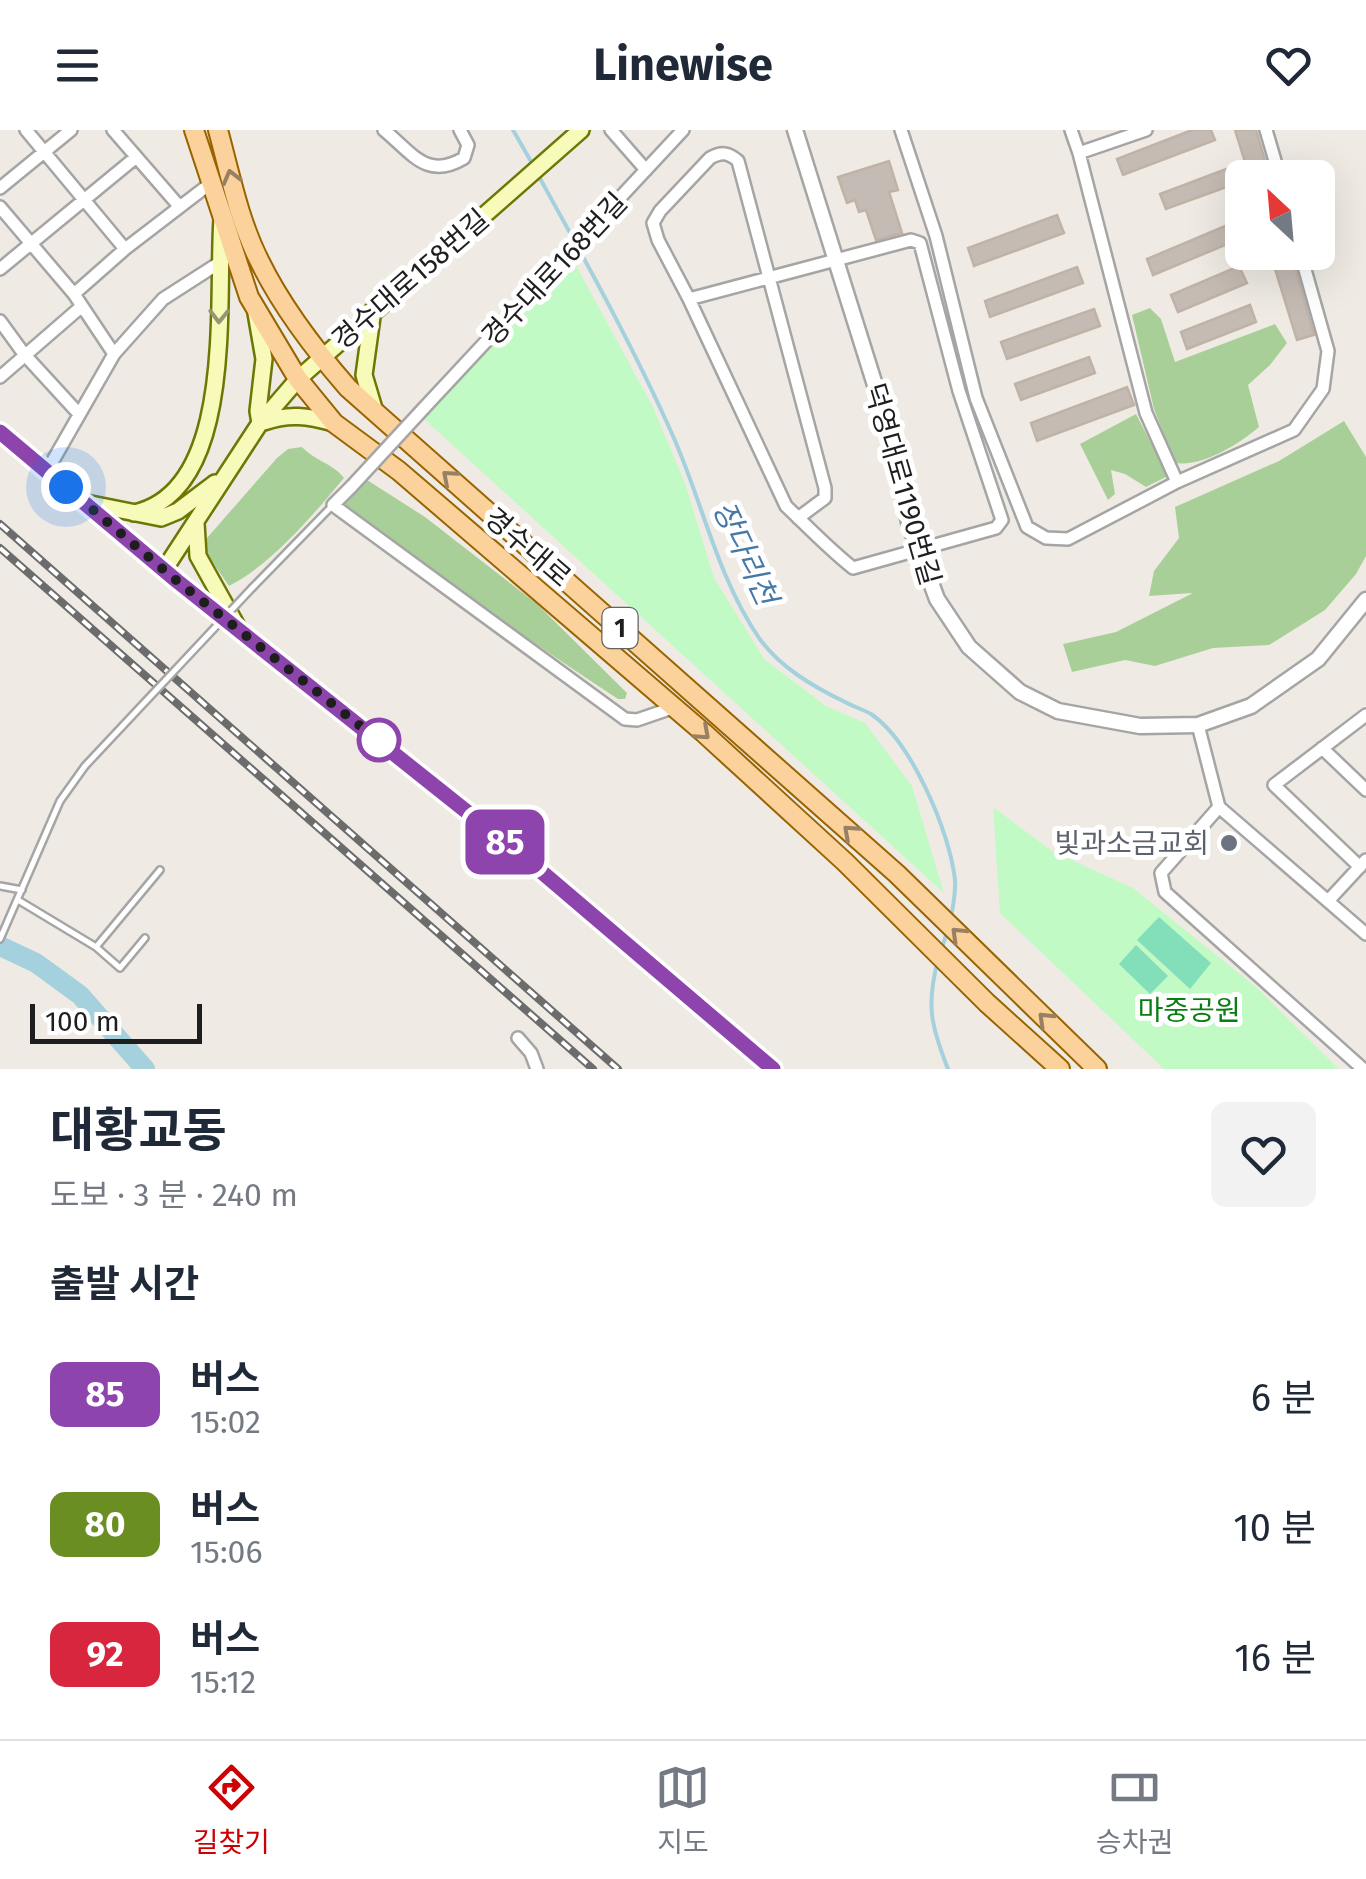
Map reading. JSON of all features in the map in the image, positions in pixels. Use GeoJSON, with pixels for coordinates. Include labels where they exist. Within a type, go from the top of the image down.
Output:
{"type":"FeatureCollection","features":[{"type":"Feature","properties":{"kind":"main road","name":"경수대로"},"geometry":{"type":"LineString","coordinates":[[194,130],[255,307],[298,380],[334,422],[399,472],[675,707],[845,862],[986,1003],[1060,1069]]}},
{"type":"Feature","properties":{"kind":"main road","name":"경수대로"},"geometry":{"type":"LineString","coordinates":[[218,130],[240,212],[259,261],[320,356],[375,412],[921,898],[1097,1069]]}},
{"type":"Feature","properties":{"kind":"main road","name":"경수대로158번길"},"geometry":{"type":"LineString","coordinates":[[164,570],[260,423],[320,356],[576,135]]}},
{"type":"Feature","properties":{"kind":"main road"},"geometry":{"type":"LineString","coordinates":[[134,514],[153,509],[168,498],[182,482],[203,442],[216,386],[222,219]]}},
{"type":"Feature","properties":{"kind":"main road"},"geometry":{"type":"LineString","coordinates":[[255,307],[264,359],[260,423],[282,416],[305,415],[334,422]]}},
{"type":"Feature","properties":{"kind":"main road"},"geometry":{"type":"LineString","coordinates":[[373,310],[364,375],[375,412]]}},
{"type":"Feature","properties":{"kind":"main road"},"geometry":{"type":"LineString","coordinates":[[86,503],[161,518],[178,511],[226,475]]}},
{"type":"Feature","properties":{"kind":"main road"},"geometry":{"type":"LineString","coordinates":[[196,522],[198,556],[238,628]]}},
{"type":"Feature","properties":{"kind":"street"},"geometry":{"type":"LineString","coordinates":[[26,130],[125,249]]}},
{"type":"Feature","properties":{"kind":"street"},"geometry":{"type":"LineString","coordinates":[[0,188],[70,130]]}},
{"type":"Feature","properties":{"kind":"street"},"geometry":{"type":"LineString","coordinates":[[113,130],[179,206]]}},
{"type":"Feature","properties":{"kind":"street"},"geometry":{"type":"LineString","coordinates":[[384,130],[430,168],[446,168],[464,158],[468,145],[460,130]]}},
{"type":"Feature","properties":{"kind":"street"},"geometry":{"type":"LineString","coordinates":[[611,130],[646,170]]}},
{"type":"Feature","properties":{"kind":"street","name":"경수대로168번길"},"geometry":{"type":"LineString","coordinates":[[333,505],[683,130]]}},
{"type":"Feature","properties":{"kind":"street","name":"덕영대로1190번길"},"geometry":{"type":"LineString","coordinates":[[795,130],[880,400],[918,548],[937,599],[969,647],[1020,692],[1058,712],[1140,726],[1198,725],[1251,706],[1318,659],[1366,600]]}},
{"type":"Feature","properties":{"kind":"street"},"geometry":{"type":"LineString","coordinates":[[901,130],[936,236],[976,398],[1028,527],[1046,538],[1068,539],[1177,482],[1294,430],[1323,389],[1328,352],[1305,270]]}},
{"type":"Feature","properties":{"kind":"street"},"geometry":{"type":"LineString","coordinates":[[1072,130],[1146,412],[1177,482]]}},
{"type":"Feature","properties":{"kind":"street"},"geometry":{"type":"LineString","coordinates":[[1080,153],[1146,130]]}},
{"type":"Feature","properties":{"kind":"street"},"geometry":{"type":"LineString","coordinates":[[1266,130],[1275,160]]}},
{"type":"Feature","properties":{"kind":"street"},"geometry":{"type":"LineString","coordinates":[[690,299],[770,278],[911,240],[920,243],[959,390],[1002,520],[996,528],[853,568],[798,518],[786,506],[653,223],[710,158],[720,153],[731,154],[738,160],[770,278],[825,488],[825,498],[798,518]]}},
{"type":"Feature","properties":{"kind":"street"},"geometry":{"type":"LineString","coordinates":[[0,269],[135,158]]}},
{"type":"Feature","properties":{"kind":"street"},"geometry":{"type":"LineString","coordinates":[[74,294],[211,183]]}},
{"type":"Feature","properties":{"kind":"street"},"geometry":{"type":"LineString","coordinates":[[0,207],[74,294],[114,354]]}},
{"type":"Feature","properties":{"kind":"street"},"geometry":{"type":"LineString","coordinates":[[47,471],[114,354],[164,299],[218,263]]}},
{"type":"Feature","properties":{"kind":"street"},"geometry":{"type":"LineString","coordinates":[[0,378],[82,306]]}},
{"type":"Feature","properties":{"kind":"street"},"geometry":{"type":"LineString","coordinates":[[0,321],[24,354],[79,414]]}},
{"type":"Feature","properties":{"kind":"street"},"geometry":{"type":"LineString","coordinates":[[0,432],[164,570],[530,862],[773,1069]]}},
{"type":"Feature","properties":{"kind":"street"},"geometry":{"type":"LineString","coordinates":[[333,505],[626,719],[637,720],[675,707]]}},
{"type":"Feature","properties":{"kind":"street"},"geometry":{"type":"LineString","coordinates":[[1328,901],[1363,864],[1274,785],[1366,715]]}},
{"type":"Feature","properties":{"kind":"street"},"geometry":{"type":"LineString","coordinates":[[1198,725],[1219,807],[1366,934]]}},
{"type":"Feature","properties":{"kind":"street"},"geometry":{"type":"LineString","coordinates":[[1322,748],[1366,790]]}},
{"type":"Feature","properties":{"kind":"street"},"geometry":{"type":"LineString","coordinates":[[1219,807],[1160,873],[1164,892],[1363,1069]]}},
{"type":"Feature","properties":{"kind":"street"},"geometry":{"type":"LineString","coordinates":[[518,1038],[531,1052],[537,1069]]}},
{"type":"Feature","properties":{"kind":"lane"},"geometry":{"type":"LineString","coordinates":[[0,939],[60,801],[85,766],[333,505]]}},
{"type":"Feature","properties":{"kind":"lane"},"geometry":{"type":"LineString","coordinates":[[96,946],[160,870]]}},
{"type":"Feature","properties":{"kind":"lane"},"geometry":{"type":"LineString","coordinates":[[0,886],[22,890]]}},
{"type":"Feature","properties":{"kind":"lane"},"geometry":{"type":"LineString","coordinates":[[18,900],[96,946],[120,968],[145,938]]}},
{"type":"Feature","properties":{"kind":"green space"},"geometry":{"type":"Polygon","coordinates":[[[573,260],[653,407],[686,486],[714,578],[765,660],[826,706],[865,723],[912,786],[944,893],[424,419],[573,260]]]}},
{"type":"Feature","properties":{"kind":"green space"},"geometry":{"type":"Polygon","coordinates":[[[1150,308],[1161,319],[1175,362],[1275,324],[1287,343],[1248,385],[1259,427],[1209,458],[1175,463],[1154,409],[1132,315],[1150,308]]]}},
{"type":"Feature","properties":{"kind":"green space"},"geometry":{"type":"Polygon","coordinates":[[[1136,414],[1168,476],[1146,487],[1111,470],[1115,494],[1108,500],[1080,444],[1136,414]]]}},
{"type":"Feature","properties":{"kind":"green space"},"geometry":{"type":"Polygon","coordinates":[[[1344,421],[1366,457],[1366,556],[1325,610],[1269,645],[1213,648],[1155,666],[1125,660],[1072,672],[1063,644],[1116,632],[1193,593],[1149,596],[1154,571],[1179,538],[1175,507],[1279,461],[1344,421]]]}},
{"type":"Feature","properties":{"kind":"green space"},"geometry":{"type":"Polygon","coordinates":[[[302,447],[344,478],[276,552],[229,586],[207,554],[207,538],[277,458],[288,449],[302,447]]]}},
{"type":"Feature","properties":{"kind":"green space"},"geometry":{"type":"Polygon","coordinates":[[[367,480],[425,517],[537,604],[627,693],[625,699],[618,699],[513,628],[342,504],[367,480]]]}},
{"type":"Feature","properties":{"kind":"green space","name":"마중공원"},"geometry":{"type":"Polygon","coordinates":[[[993,807],[1052,851],[1133,888],[1256,987],[1339,1069],[1164,1069],[1000,913],[993,807]]]}},
{"type":"Feature","properties":{"kind":"green space"},"geometry":{"type":"Polygon","coordinates":[[[1159,917],[1211,963],[1190,989],[1137,940],[1159,917]]]}},
{"type":"Feature","properties":{"kind":"green space"},"geometry":{"type":"Polygon","coordinates":[[[1136,945],[1168,976],[1150,994],[1119,964],[1136,945]]]}},
{"type":"Feature","properties":{"kind":"building"},"geometry":{"type":"Polygon","coordinates":[[[1192,130],[1211,130],[1215,140],[1123,175],[1117,159],[1192,130]]]}},
{"type":"Feature","properties":{"kind":"building"},"geometry":{"type":"Polygon","coordinates":[[[1235,130],[1256,130],[1265,160],[1244,160],[1235,130]]]}},
{"type":"Feature","properties":{"kind":"building"},"geometry":{"type":"Polygon","coordinates":[[[889,161],[898,190],[889,192],[902,233],[876,240],[866,210],[859,212],[855,200],[847,203],[838,177],[889,161]]]}},
{"type":"Feature","properties":{"kind":"building"},"geometry":{"type":"Polygon","coordinates":[[[1225,169],[1225,188],[1166,209],[1160,194],[1225,169]]]}},
{"type":"Feature","properties":{"kind":"building"},"geometry":{"type":"Polygon","coordinates":[[[1057,215],[1064,233],[974,266],[968,248],[1057,215]]]}},
{"type":"Feature","properties":{"kind":"building"},"geometry":{"type":"Polygon","coordinates":[[[1225,226],[1225,245],[1153,275],[1147,259],[1225,226]]]}},
{"type":"Feature","properties":{"kind":"building"},"geometry":{"type":"Polygon","coordinates":[[[1077,267],[1083,283],[990,317],[985,301],[1077,267]]]}},
{"type":"Feature","properties":{"kind":"building"},"geometry":{"type":"Polygon","coordinates":[[[1230,270],[1241,270],[1247,283],[1178,312],[1171,295],[1230,270]]]}},
{"type":"Feature","properties":{"kind":"building"},"geometry":{"type":"Polygon","coordinates":[[[1275,270],[1296,270],[1314,335],[1297,340],[1275,270]]]}},
{"type":"Feature","properties":{"kind":"building"},"geometry":{"type":"Polygon","coordinates":[[[1250,305],[1256,322],[1187,349],[1181,332],[1250,305]]]}},
{"type":"Feature","properties":{"kind":"building"},"geometry":{"type":"Polygon","coordinates":[[[1094,309],[1100,326],[1007,359],[1001,342],[1094,309]]]}},
{"type":"Feature","properties":{"kind":"building"},"geometry":{"type":"Polygon","coordinates":[[[1089,357],[1095,373],[1021,400],[1015,384],[1089,357]]]}},
{"type":"Feature","properties":{"kind":"building"},"geometry":{"type":"Polygon","coordinates":[[[1127,387],[1134,405],[1037,441],[1031,423],[1127,387]]]}},
{"type":"Feature","properties":{"kind":"waterway","name":"장다리천"},"geometry":{"type":"LineString","coordinates":[[513,130],[533,165]]}},
{"type":"Feature","properties":{"kind":"waterway","name":"장다리천"},"geometry":{"type":"LineString","coordinates":[[537,173],[658,402],[721,565],[759,638],[797,675],[871,714],[886,727],[914,766],[937,814],[952,860],[955,885],[951,918]]}},
{"type":"Feature","properties":{"kind":"waterway","name":"장다리천"},"geometry":{"type":"LineString","coordinates":[[941,951],[947,932]]}},
{"type":"Feature","properties":{"kind":"waterway"},"geometry":{"type":"LineString","coordinates":[[0,946],[36,963],[80,995],[145,1069]]}},
{"type":"Feature","properties":{"kind":"waterway","name":"장다리천"},"geometry":{"type":"LineString","coordinates":[[938,960],[932,1015],[948,1069]]}},
{"type":"Feature","properties":{"kind":"railway"},"geometry":{"type":"LineString","coordinates":[[0,524],[618,1069]]}},
{"type":"Feature","properties":{"kind":"railway"},"geometry":{"type":"LineString","coordinates":[[0,548],[593,1069]]}},
{"type":"Feature","properties":{"kind":"bus line","name":"85"},"geometry":{"type":"LineString","coordinates":[[0,432],[177,581],[530,862],[773,1069]]}},
{"type":"Feature","properties":{"kind":"place","name":"빛과소금교회"},"geometry":{"type":"Point","coordinates":[1229,843]}},
{"type":"Feature","properties":{"kind":"route"},"geometry":{"type":"LineString","coordinates":[[66,487],[177,581],[383,744],[379,740]]}}]}
